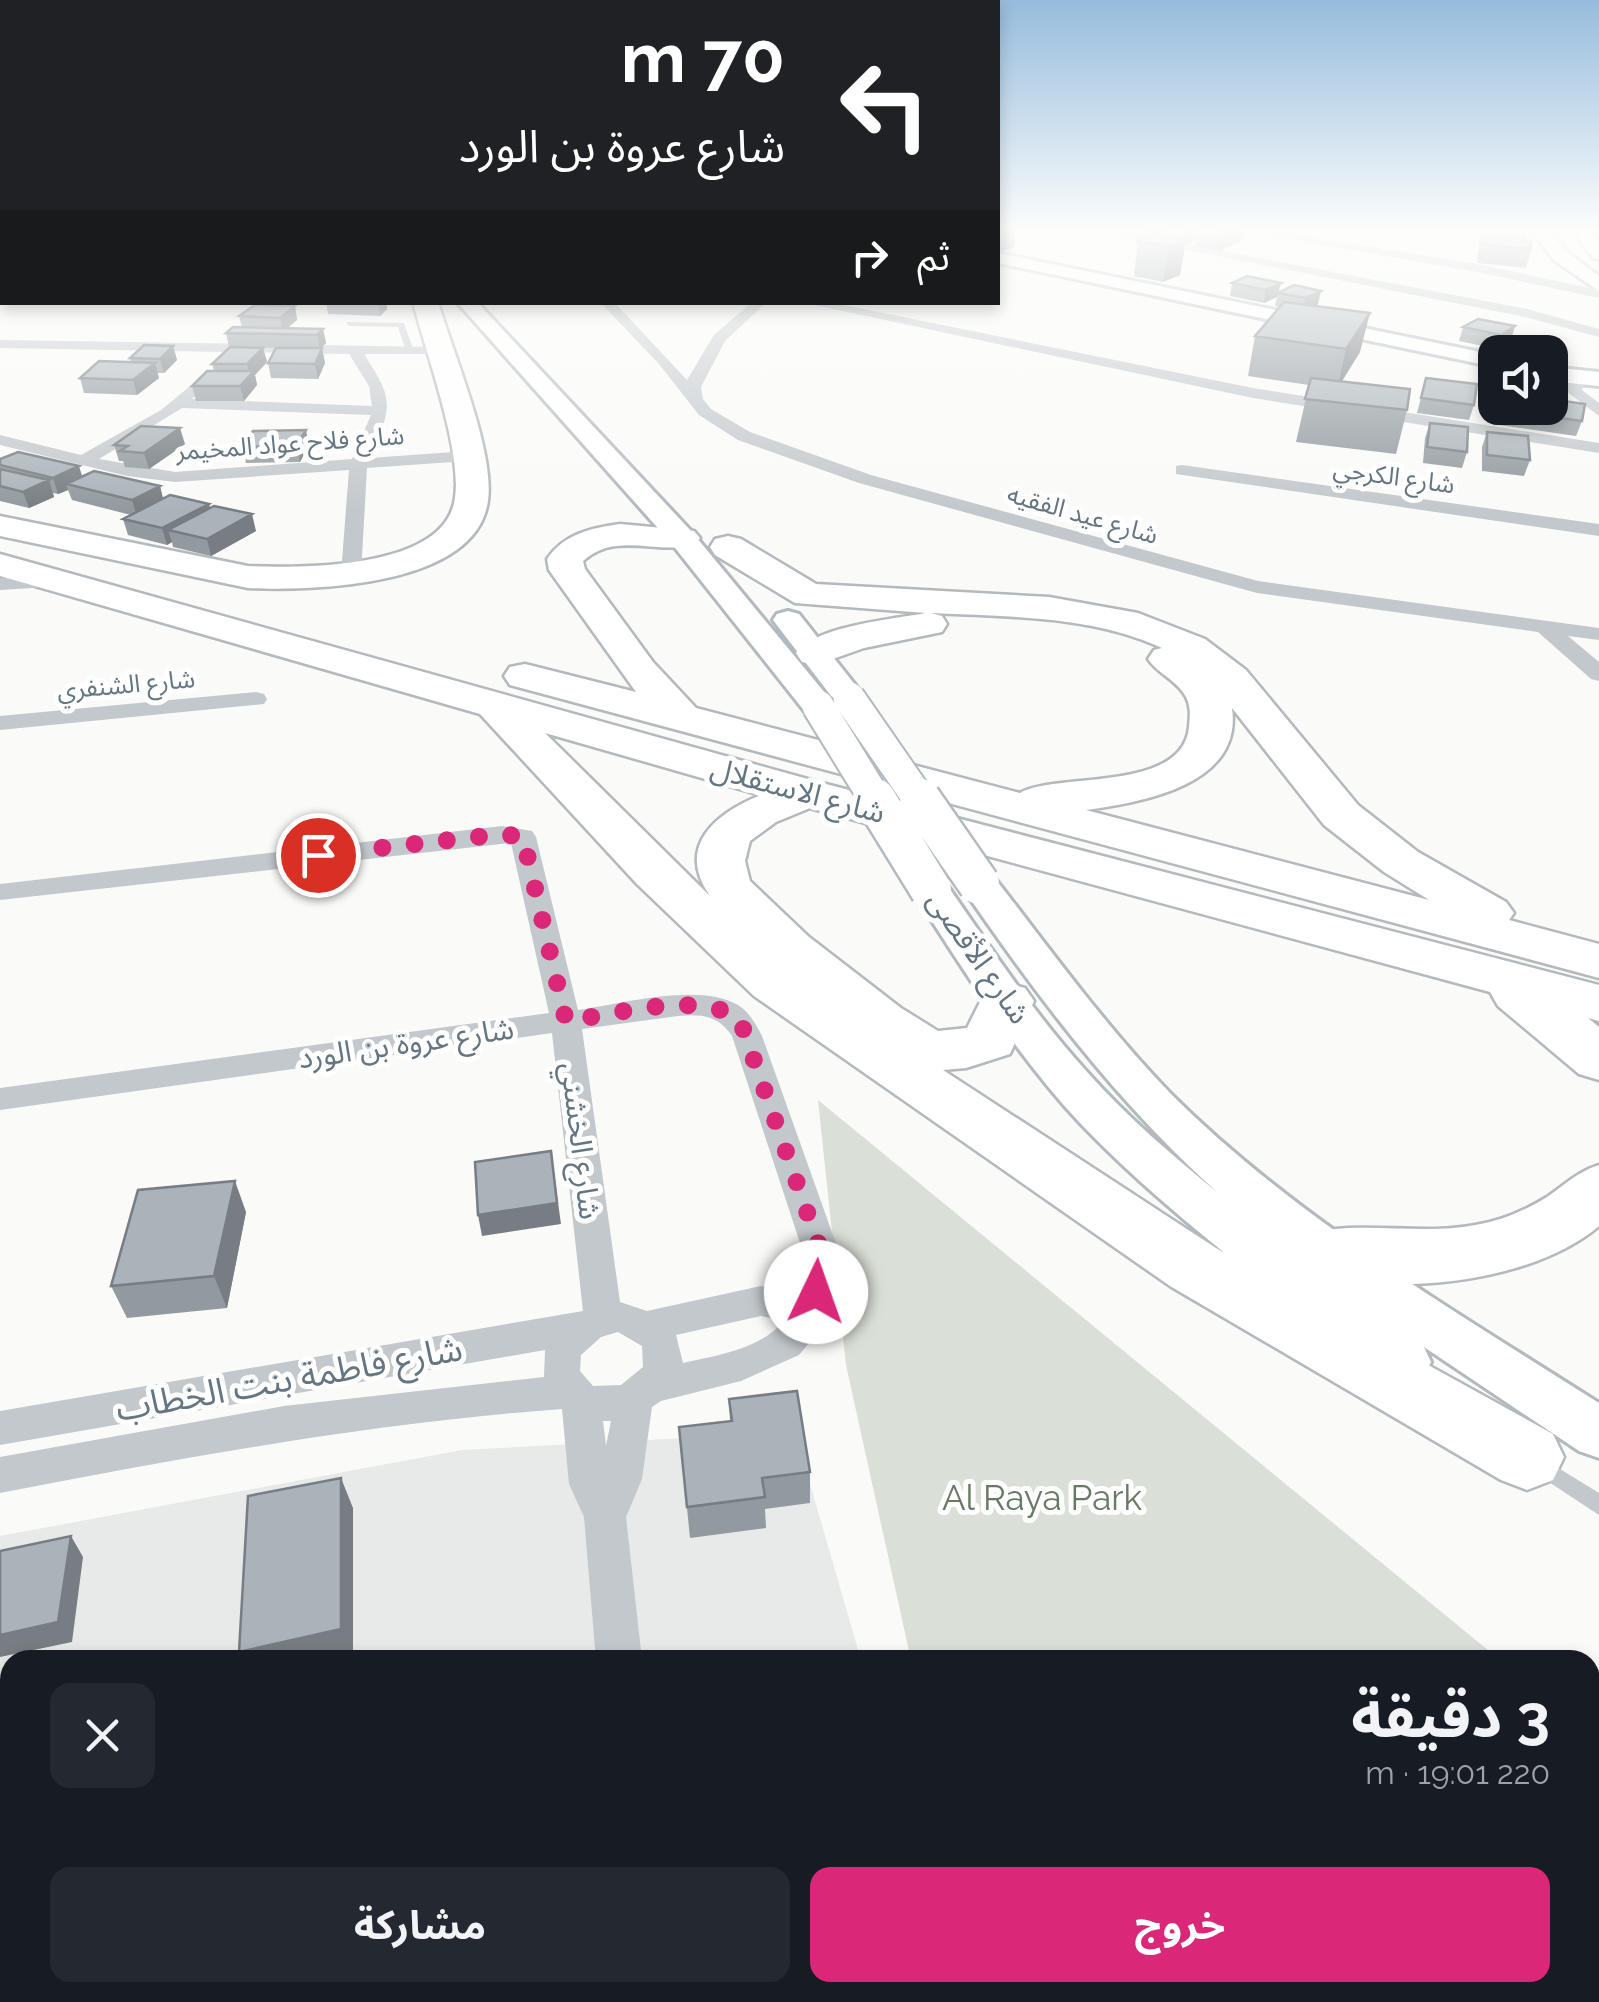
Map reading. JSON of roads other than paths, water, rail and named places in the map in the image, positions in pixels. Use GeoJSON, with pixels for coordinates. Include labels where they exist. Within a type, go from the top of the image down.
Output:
{"type":"FeatureCollection","features":[{"type":"Feature","properties":{"kind":"highway"},"geometry":{"type":"LineString","coordinates":[[0,526],[248,576],[284,579],[350,574],[421,554],[459,529],[470,513],[472,498],[467,456],[424,351],[424,323]]}},
{"type":"Feature","properties":{"kind":"highway"},"geometry":{"type":"LineString","coordinates":[[681,716],[639,671],[567,570],[565,559],[587,542],[609,536],[707,535],[808,595],[1048,608],[1161,632],[1191,648],[1231,679],[1341,815],[1371,841],[1547,948]]}},
{"type":"Feature","properties":{"kind":"highway","name":"شارع الاستقلال"},"geometry":{"type":"LineString","coordinates":[[0,536],[1599,961]]}},
{"type":"Feature","properties":{"kind":"highway","name":"شارع الاستقلال"},"geometry":{"type":"LineString","coordinates":[[0,565],[806,793],[1599,1003]]}},
{"type":"Feature","properties":{"kind":"highway"},"geometry":{"type":"LineString","coordinates":[[816,653],[854,638],[924,624],[1042,624],[1095,632],[1176,663],[1200,686],[1211,708],[1213,730],[1205,750],[1172,776],[1073,798],[1000,802]]}},
{"type":"Feature","properties":{"kind":"highway"},"geometry":{"type":"LineString","coordinates":[[495,706],[655,873],[774,984],[1193,1267],[1527,1457]]}},
{"type":"Feature","properties":{"kind":"highway"},"geometry":{"type":"LineString","coordinates":[[806,793],[742,823],[725,840],[720,857],[722,873],[746,906],[872,1016],[923,1048],[947,1051],[990,1040],[1006,1000]]}},
{"type":"Feature","properties":{"kind":"highway"},"geometry":{"type":"LineString","coordinates":[[1490,974],[1574,1036],[1599,1060]]}},
{"type":"Feature","properties":{"kind":"highway"},"geometry":{"type":"LineString","coordinates":[[1328,1253],[1400,1260],[1463,1255],[1528,1236],[1579,1210],[1599,1189]]}},
{"type":"Feature","properties":{"kind":"main road","name":"شارع الأقصى"},"geometry":{"type":"LineString","coordinates":[[485,323],[559,408],[707,535],[833,702],[980,884],[1089,1031],[1157,1107],[1234,1177],[1328,1253],[1599,1432]]}},
{"type":"Feature","properties":{"kind":"main road","name":"شارع الأقصى"},"geometry":{"type":"LineString","coordinates":[[507,323],[816,653],[833,702],[931,890],[1006,1000],[1076,1090],[1171,1180],[1527,1457]]}},
{"type":"Feature","properties":{"kind":"main road"},"geometry":{"type":"LineString","coordinates":[[1314,323],[1478,357]]}},
{"type":"Feature","properties":{"kind":"main road"},"geometry":{"type":"LineString","coordinates":[[1572,375],[1599,364]]}},
{"type":"Feature","properties":{"kind":"street","name":"شارع عيد الفقيه"},"geometry":{"type":"LineString","coordinates":[[627,323],[705,412],[744,436],[832,469],[1176,567],[1294,594],[1599,634]]}},
{"type":"Feature","properties":{"kind":"street"},"geometry":{"type":"LineString","coordinates":[[695,400],[697,374],[707,355],[736,323]]}},
{"type":"Feature","properties":{"kind":"street"},"geometry":{"type":"LineString","coordinates":[[911,323],[1252,393],[1599,448]]}},
{"type":"Feature","properties":{"kind":"street"},"geometry":{"type":"LineString","coordinates":[[1563,323],[1599,333]]}},
{"type":"Feature","properties":{"kind":"street"},"geometry":{"type":"LineString","coordinates":[[0,344],[212,364],[354,351],[424,351]]}},
{"type":"Feature","properties":{"kind":"street"},"geometry":{"type":"LineString","coordinates":[[350,574],[358,465],[381,411],[377,386],[354,351]]}},
{"type":"Feature","properties":{"kind":"street"},"geometry":{"type":"LineString","coordinates":[[84,460],[182,403],[212,364]]}},
{"type":"Feature","properties":{"kind":"street"},"geometry":{"type":"LineString","coordinates":[[1572,375],[1574,391],[1599,411]]}},
{"type":"Feature","properties":{"kind":"street"},"geometry":{"type":"LineString","coordinates":[[182,403],[381,411]]}},
{"type":"Feature","properties":{"kind":"street","name":"شارع فلاح عواد المخيمر"},"geometry":{"type":"LineString","coordinates":[[0,440],[127,471],[175,477],[467,456]]}},
{"type":"Feature","properties":{"kind":"street","name":"شارع الكرجي"},"geometry":{"type":"LineString","coordinates":[[1182,470],[1599,530]]}},
{"type":"Feature","properties":{"kind":"street"},"geometry":{"type":"LineString","coordinates":[[0,584],[57,582]]}},
{"type":"Feature","properties":{"kind":"street"},"geometry":{"type":"LineString","coordinates":[[1545,627],[1599,674]]}},
{"type":"Feature","properties":{"kind":"street","name":"شارع الشنفري"},"geometry":{"type":"LineString","coordinates":[[0,723],[256,699]]}},
{"type":"Feature","properties":{"kind":"street","name":"شارع الخشني"},"geometry":{"type":"LineString","coordinates":[[0,892],[514,834],[527,842],[566,1021],[590,1324]]}},
{"type":"Feature","properties":{"kind":"street","name":"شارع عروة بن الورد"},"geometry":{"type":"LineString","coordinates":[[0,1099],[702,1004],[726,1009],[740,1020],[821,1252],[822,1273],[807,1311],[786,1344],[643,1393]]}},
{"type":"Feature","properties":{"kind":"street"},"geometry":{"type":"LineString","coordinates":[[647,1326],[761,1301],[807,1311]]}},
{"type":"Feature","properties":{"kind":"street"},"geometry":{"type":"LineString","coordinates":[[606,1517],[621,1479],[643,1393],[662,1371],[664,1354],[660,1338],[634,1319],[590,1324],[561,1352],[558,1366],[576,1395],[590,1484],[606,1517],[618,1650]]}},
{"type":"Feature","properties":{"kind":"street","name":"شارع فاطمة بنت الخطاب"},"geometry":{"type":"LineString","coordinates":[[0,1428],[590,1324]]}},
{"type":"Feature","properties":{"kind":"street"},"geometry":{"type":"LineString","coordinates":[[576,1395],[616,1404],[643,1393]]}},
{"type":"Feature","properties":{"kind":"street","name":"شارع فاطمة بنت الخطاب"},"geometry":{"type":"LineString","coordinates":[[0,1475],[188,1438],[372,1410],[488,1396],[576,1395]]}},
{"type":"Feature","properties":{"kind":"lane"},"geometry":{"type":"LineString","coordinates":[[349,324],[401,325],[424,351]]}},
{"type":"Feature","properties":{"kind":"lane","name":"شارع الأقصى"},"geometry":{"type":"LineString","coordinates":[[1527,1457],[1599,1505]]}},
{"type":"Feature","properties":{"kind":"park label","name":"Al Raya Park"},"geometry":{"type":"Point","coordinates":[1042,1497]}}]}
